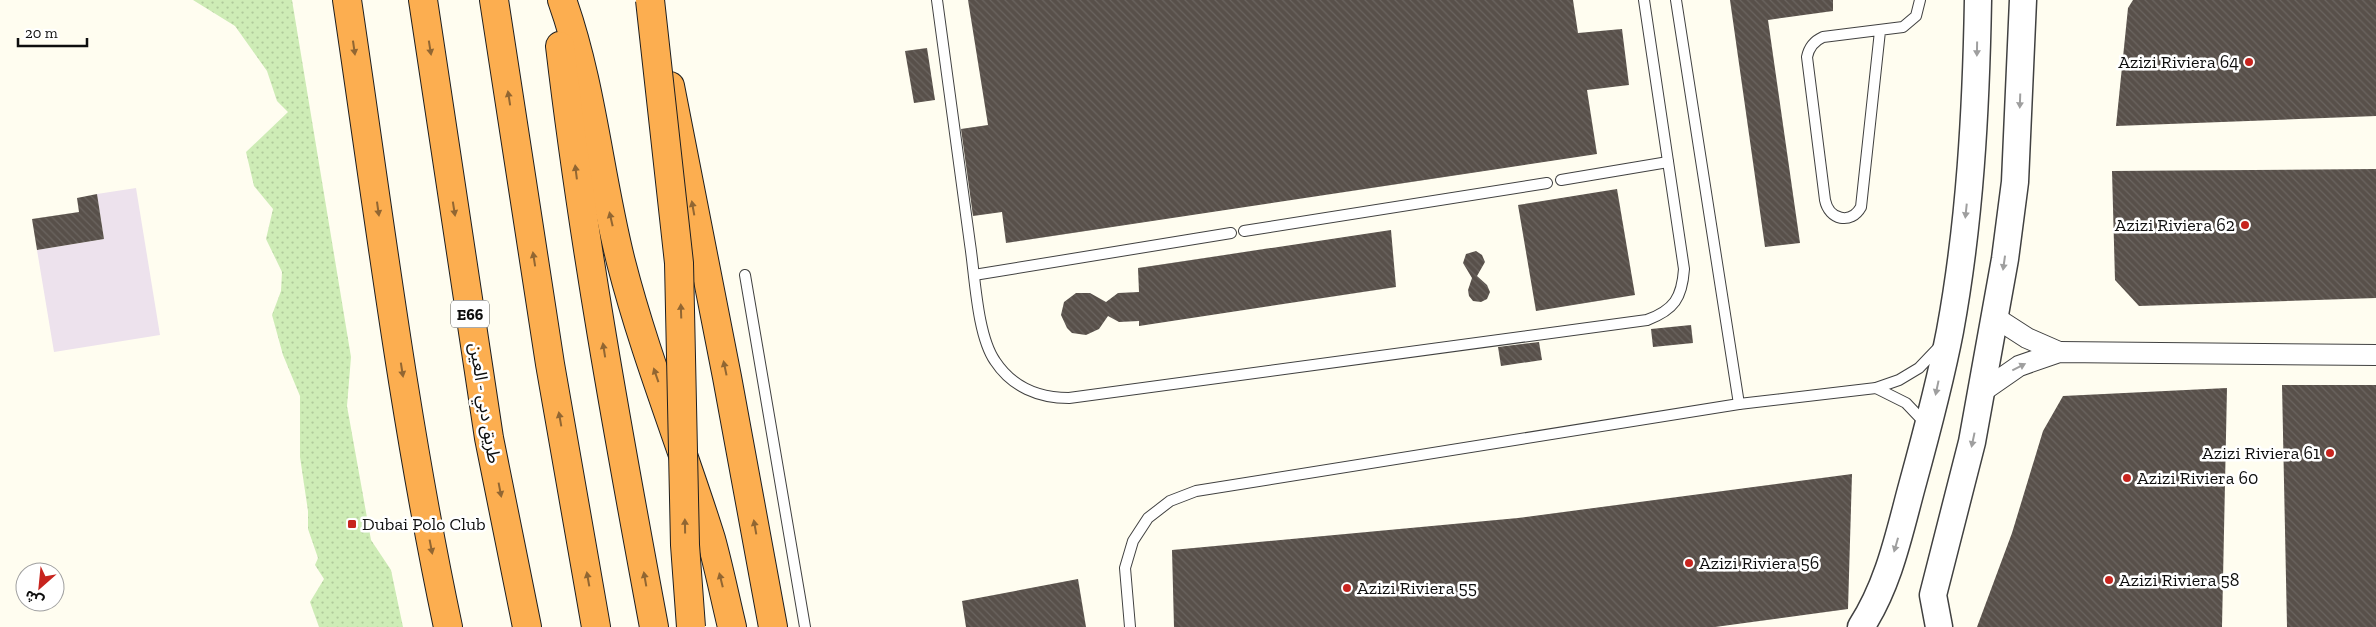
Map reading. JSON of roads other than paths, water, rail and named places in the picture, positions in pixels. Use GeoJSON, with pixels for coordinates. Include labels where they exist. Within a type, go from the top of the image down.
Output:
{"type":"FeatureCollection","features":[{"type":"Feature","properties":{"kind":"highway"},"geometry":{"type":"LineString","coordinates":[[347,0],[394,318],[431,546],[448,627]]}},
{"type":"Feature","properties":{"kind":"highway","name":"طريق دبي - العين"},"geometry":{"type":"LineString","coordinates":[[423,0],[489,438],[527,627]]}},
{"type":"Feature","properties":{"kind":"highway"},"geometry":{"type":"LineString","coordinates":[[494,0],[550,364],[596,627]]}},
{"type":"Feature","properties":{"kind":"highway"},"geometry":{"type":"LineString","coordinates":[[558,0],[560,39],[578,184],[610,388],[654,627]]}},
{"type":"Feature","properties":{"kind":"highway"},"geometry":{"type":"LineString","coordinates":[[562,0],[579,57],[621,263],[711,541],[732,627]]}},
{"type":"Feature","properties":{"kind":"highway"},"geometry":{"type":"LineString","coordinates":[[650,0],[679,263],[685,544],[691,627]]}},
{"type":"Feature","properties":{"kind":"highway"},"geometry":{"type":"LineString","coordinates":[[656,48],[674,104],[773,627]]}},
{"type":"Feature","properties":{"kind":"street"},"geometry":{"type":"LineString","coordinates":[[1861,627],[1876,601],[1890,566],[1928,427],[1950,330],[1972,156],[1978,0]]}},
{"type":"Feature","properties":{"kind":"street"},"geometry":{"type":"LineString","coordinates":[[1939,627],[1933,595],[1961,494],[1983,391],[1996,318],[2015,182],[2023,0]]}},
{"type":"Feature","properties":{"kind":"street"},"geometry":{"type":"LineString","coordinates":[[1996,318],[2027,338],[2059,352]]}},
{"type":"Feature","properties":{"kind":"street"},"geometry":{"type":"LineString","coordinates":[[1983,391],[2019,366],[2059,352],[2376,355]]}},
{"type":"Feature","properties":{"kind":"lane"},"geometry":{"type":"LineString","coordinates":[[937,0],[974,275],[984,334],[994,360],[1003,372],[1020,386],[1040,395],[1055,398],[1069,398],[1646,320],[1663,314],[1675,302],[1683,286],[1684,269],[1644,0]]}},
{"type":"Feature","properties":{"kind":"lane"},"geometry":{"type":"LineString","coordinates":[[1676,0],[1739,404]]}},
{"type":"Feature","properties":{"kind":"lane"},"geometry":{"type":"LineString","coordinates":[[1880,31],[1861,207],[1853,216],[1841,218],[1835,216],[1826,207],[1807,56],[1812,44],[1823,38],[1903,27],[1916,16],[1920,0]]}},
{"type":"Feature","properties":{"kind":"lane"},"geometry":{"type":"LineString","coordinates":[[1561,180],[1668,162]]}},
{"type":"Feature","properties":{"kind":"lane"},"geometry":{"type":"LineString","coordinates":[[1244,231],[1547,183]]}},
{"type":"Feature","properties":{"kind":"lane"},"geometry":{"type":"LineString","coordinates":[[974,275],[1231,233]]}},
{"type":"Feature","properties":{"kind":"lane"},"geometry":{"type":"LineString","coordinates":[[745,275],[805,627]]}},
{"type":"Feature","properties":{"kind":"lane"},"geometry":{"type":"LineString","coordinates":[[1130,627],[1125,568],[1133,542],[1148,518],[1170,501],[1196,491],[1739,404],[1876,388],[1899,380],[1920,368],[1937,351],[1950,330]]}},
{"type":"Feature","properties":{"kind":"lane"},"geometry":{"type":"LineString","coordinates":[[1876,388],[1906,403],[1928,427]]}},
{"type":"Feature","properties":{"kind":"place","name":"Azizi Riviera 64"},"geometry":{"type":"Point","coordinates":[2249,62]}},
{"type":"Feature","properties":{"kind":"place","name":"Azizi Riviera 62"},"geometry":{"type":"Point","coordinates":[2245,225]}},
{"type":"Feature","properties":{"kind":"place","name":"Azizi Riviera 61"},"geometry":{"type":"Point","coordinates":[2330,453]}},
{"type":"Feature","properties":{"kind":"place","name":"Azizi Riviera 60"},"geometry":{"type":"Point","coordinates":[2127,478]}},
{"type":"Feature","properties":{"kind":"place","name":"Dubai Polo Club"},"geometry":{"type":"Point","coordinates":[352,524]}},
{"type":"Feature","properties":{"kind":"place","name":"Azizi Riviera 56"},"geometry":{"type":"Point","coordinates":[1689,563]}},
{"type":"Feature","properties":{"kind":"place","name":"Azizi Riviera 58"},"geometry":{"type":"Point","coordinates":[2109,580]}},
{"type":"Feature","properties":{"kind":"place","name":"Azizi Riviera 55"},"geometry":{"type":"Point","coordinates":[1347,588]}}]}
